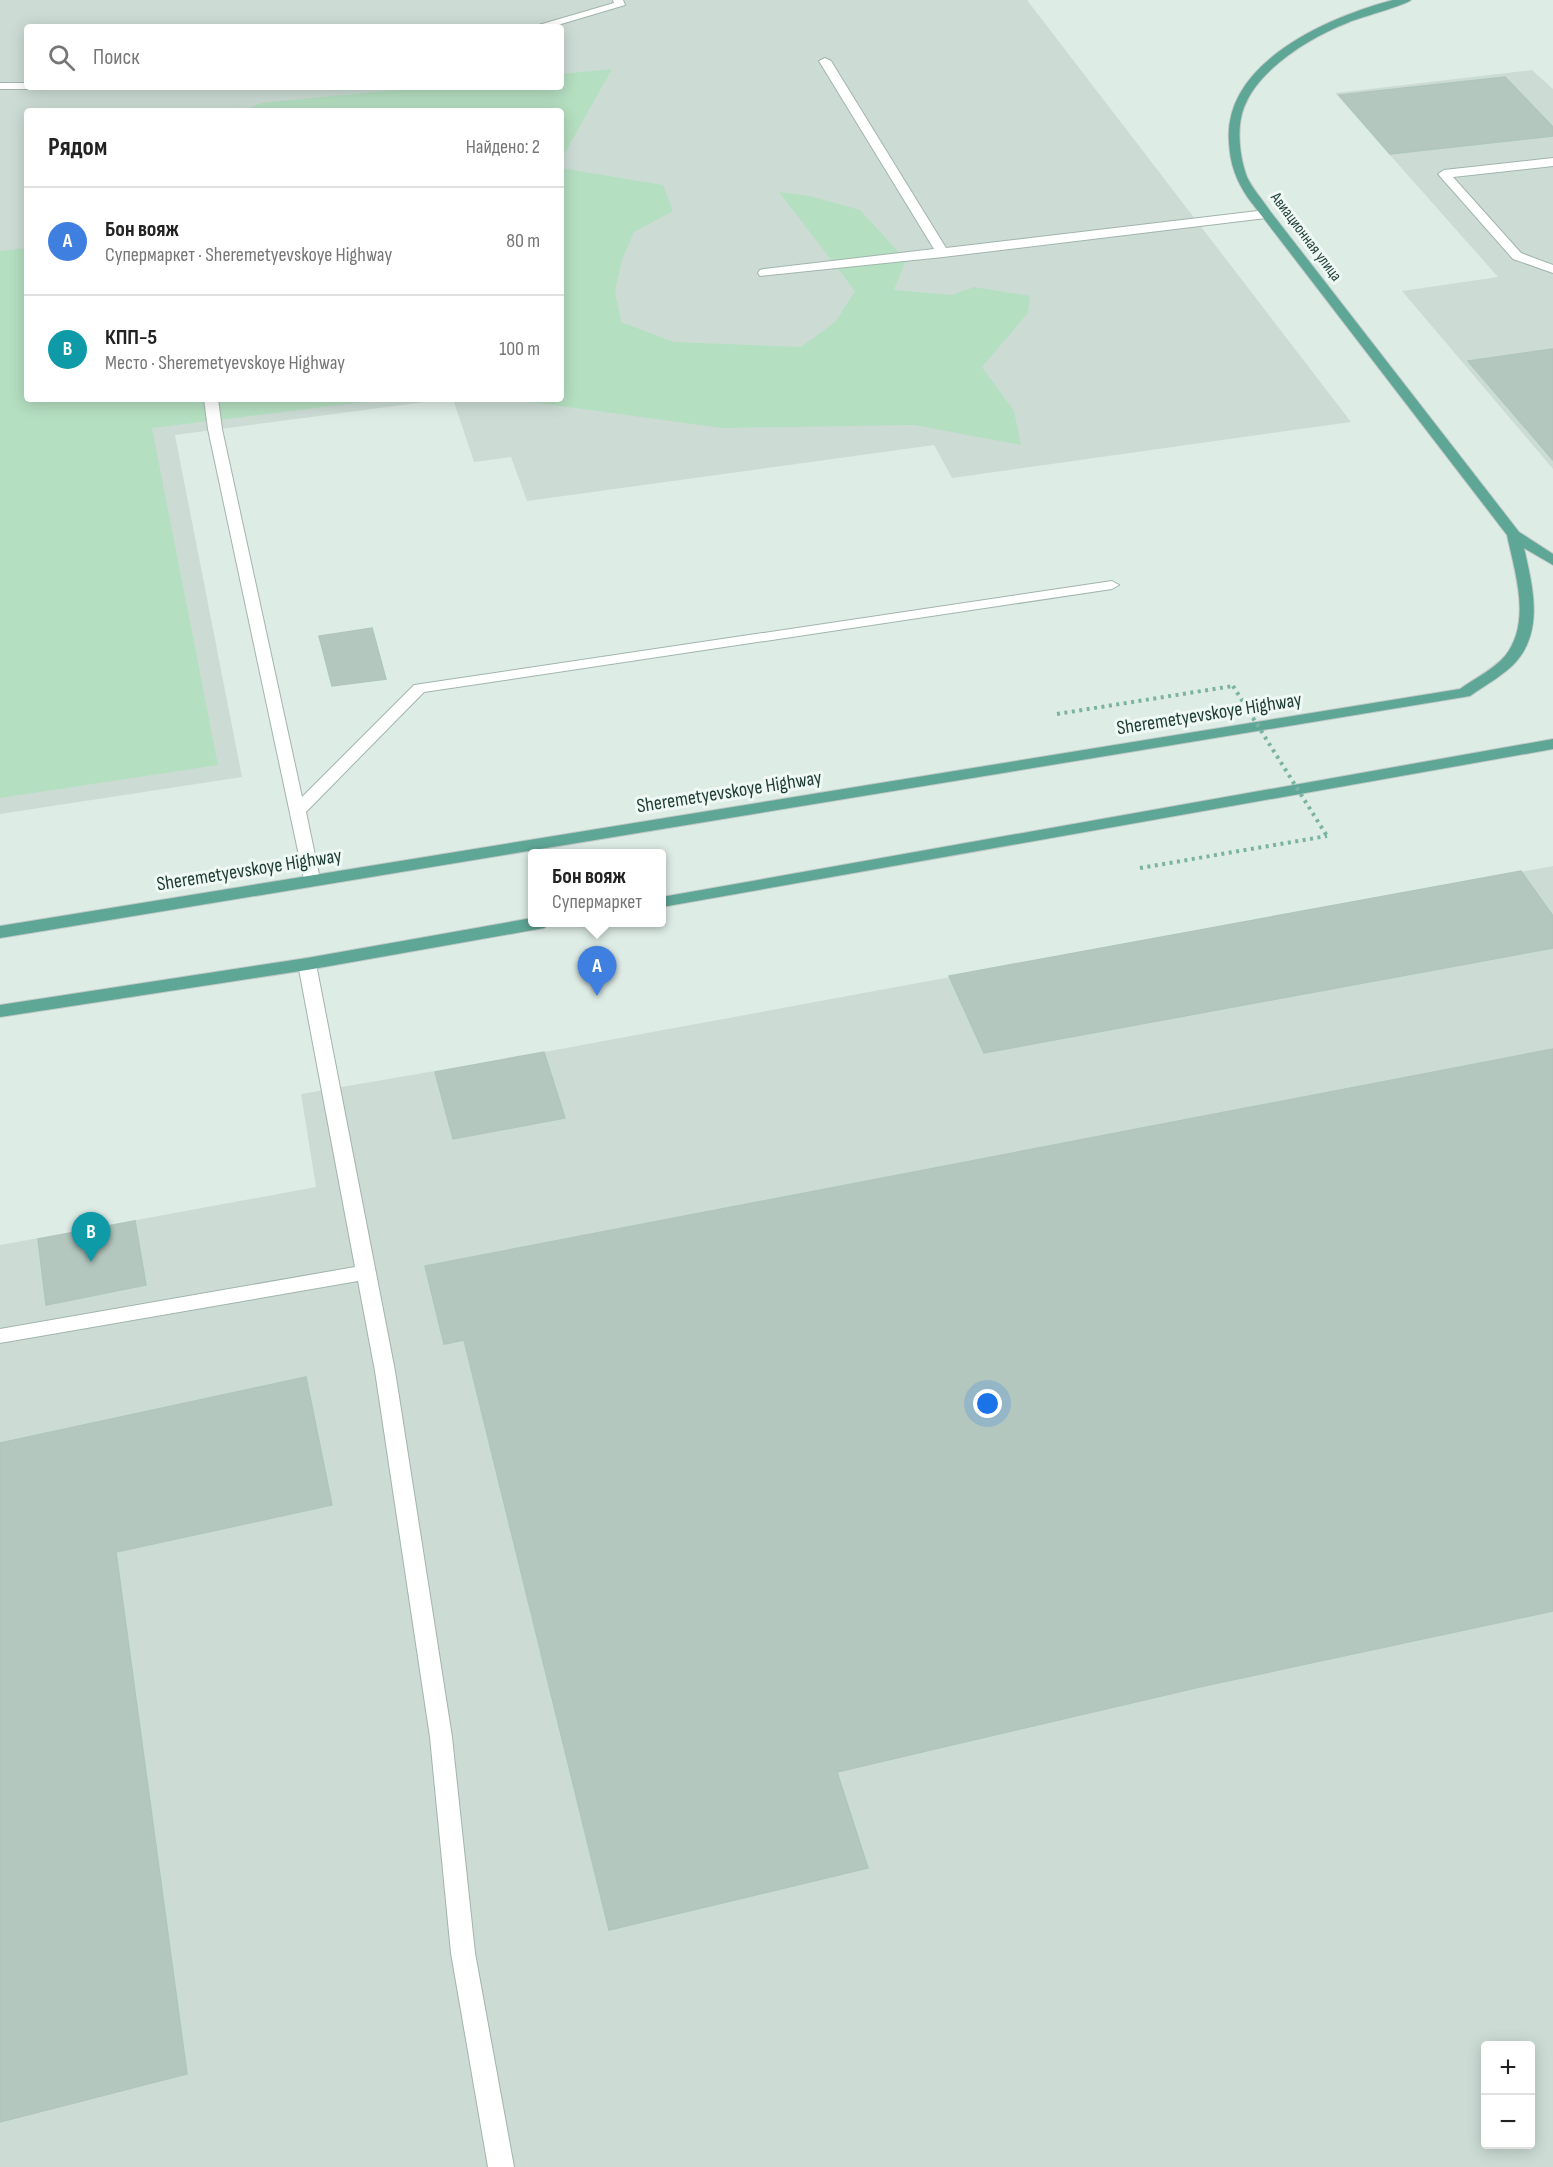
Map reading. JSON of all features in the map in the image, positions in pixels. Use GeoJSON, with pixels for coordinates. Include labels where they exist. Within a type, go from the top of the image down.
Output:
{"type":"FeatureCollection","features":[{"type":"Feature","properties":{"kind":"main road","name":"Авиационная улица"},"geometry":{"type":"LineString","coordinates":[[1406,0],[1371,8],[1314,32],[1269,65],[1239,102],[1233,139],[1241,176],[1266,214],[1514,535],[1553,561]]}},
{"type":"Feature","properties":{"kind":"main road","name":"Авиационная улица"},"geometry":{"type":"LineString","coordinates":[[1465,693],[1510,660],[1523,638],[1529,616],[1514,535]]}},
{"type":"Feature","properties":{"kind":"main road","name":"Sheremetyevskoye Highway"},"geometry":{"type":"LineString","coordinates":[[0,932],[312,879],[1465,693]]}},
{"type":"Feature","properties":{"kind":"main road"},"geometry":{"type":"LineString","coordinates":[[666,901],[1553,744]]}},
{"type":"Feature","properties":{"kind":"main road"},"geometry":{"type":"LineString","coordinates":[[0,1011],[307,964],[528,925]]}},
{"type":"Feature","properties":{"kind":"lane"},"geometry":{"type":"LineString","coordinates":[[549,24],[620,5],[618,0]]}},
{"type":"Feature","properties":{"kind":"lane"},"geometry":{"type":"LineString","coordinates":[[825,60],[943,253]]}},
{"type":"Feature","properties":{"kind":"lane"},"geometry":{"type":"LineString","coordinates":[[0,86],[24,86]]}},
{"type":"Feature","properties":{"kind":"lane"},"geometry":{"type":"LineString","coordinates":[[1553,162],[1444,174],[1517,256],[1553,269]]}},
{"type":"Feature","properties":{"kind":"lane"},"geometry":{"type":"LineString","coordinates":[[764,273],[1266,214]]}},
{"type":"Feature","properties":{"kind":"lane"},"geometry":{"type":"LineString","coordinates":[[211,402],[215,429],[312,879]]}},
{"type":"Feature","properties":{"kind":"lane"},"geometry":{"type":"LineString","coordinates":[[297,812],[419,688],[1112,585]]}},
{"type":"Feature","properties":{"kind":"lane"},"geometry":{"type":"LineString","coordinates":[[307,964],[385,1371],[441,1737],[463,1953],[501,2167]]}},
{"type":"Feature","properties":{"kind":"lane"},"geometry":{"type":"LineString","coordinates":[[0,1336],[366,1272]]}},
{"type":"Feature","properties":{"kind":"path"},"geometry":{"type":"LineString","coordinates":[[1057,714],[1233,686],[1328,836],[1140,868]]}},
{"type":"Feature","properties":{"kind":"shaded area"},"geometry":{"type":"Polygon","coordinates":[[[0,0],[1027,0],[1351,422],[952,478],[934,445],[527,501],[511,457],[474,462],[454,402],[564,402],[564,108],[24,108],[24,402],[425,402],[175,435],[242,777],[0,814],[0,0]]]}},
{"type":"Feature","properties":{"kind":"shaded area"},"geometry":{"type":"Polygon","coordinates":[[[1532,70],[1553,89],[1553,469],[1402,291],[1498,277],[1335,93],[1532,70]]]}},
{"type":"Feature","properties":{"kind":"shaded area"},"geometry":{"type":"Polygon","coordinates":[[[1553,866],[1553,2167],[0,2167],[0,1245],[316,1187],[301,1094],[544,1052],[1553,866]]]}},
{"type":"Feature","properties":{"kind":"green space"},"geometry":{"type":"Polygon","coordinates":[[[612,69],[564,155],[564,108],[251,108],[260,103],[396,90],[564,90],[564,74],[612,69]]]}},
{"type":"Feature","properties":{"kind":"green space"},"geometry":{"type":"Polygon","coordinates":[[[564,168],[663,185],[673,211],[634,232],[622,260],[615,291],[621,322],[674,342],[801,347],[836,321],[855,291],[779,192],[810,196],[860,210],[906,260],[894,290],[952,295],[974,287],[1030,296],[1028,313],[982,367],[1014,411],[1021,445],[914,425],[722,428],[531,402],[564,402],[564,168]]]}},
{"type":"Feature","properties":{"kind":"green space"},"geometry":{"type":"Polygon","coordinates":[[[24,248],[24,402],[364,402],[152,428],[218,765],[0,798],[0,251],[24,248]]]}},
{"type":"Feature","properties":{"kind":"building"},"geometry":{"type":"Polygon","coordinates":[[[1505,77],[1553,127],[1553,136],[1390,154],[1339,95],[1505,77]]]}},
{"type":"Feature","properties":{"kind":"building"},"geometry":{"type":"Polygon","coordinates":[[[1553,349],[1553,460],[1468,361],[1553,349]]]}},
{"type":"Feature","properties":{"kind":"building"},"geometry":{"type":"Polygon","coordinates":[[[372,628],[386,679],[332,686],[319,636],[372,628]]]}},
{"type":"Feature","properties":{"kind":"building"},"geometry":{"type":"Polygon","coordinates":[[[1521,871],[1553,916],[1553,948],[984,1053],[949,976],[1521,871]]]}},
{"type":"Feature","properties":{"kind":"building"},"geometry":{"type":"Polygon","coordinates":[[[1553,1049],[1553,1611],[1204,1686],[837,1772],[868,1868],[609,1930],[464,1340],[444,1344],[425,1266],[1553,1049]]]}},
{"type":"Feature","properties":{"kind":"building"},"geometry":{"type":"Polygon","coordinates":[[[544,1052],[565,1118],[453,1139],[435,1072],[544,1052]]]}},
{"type":"Feature","properties":{"kind":"building"},"geometry":{"type":"Polygon","coordinates":[[[135,1221],[146,1285],[46,1305],[38,1239],[135,1221]]]}},
{"type":"Feature","properties":{"kind":"building"},"geometry":{"type":"Polygon","coordinates":[[[306,1377],[332,1505],[116,1552],[187,2074],[0,2122],[0,1443],[306,1377]]]}},
{"type":"Feature","properties":{"kind":"place","name":"Бон вояж"},"geometry":{"type":"Point","coordinates":[597,996]}},
{"type":"Feature","properties":{"kind":"place","name":"КПП-5"},"geometry":{"type":"Point","coordinates":[91,1262]}}]}
